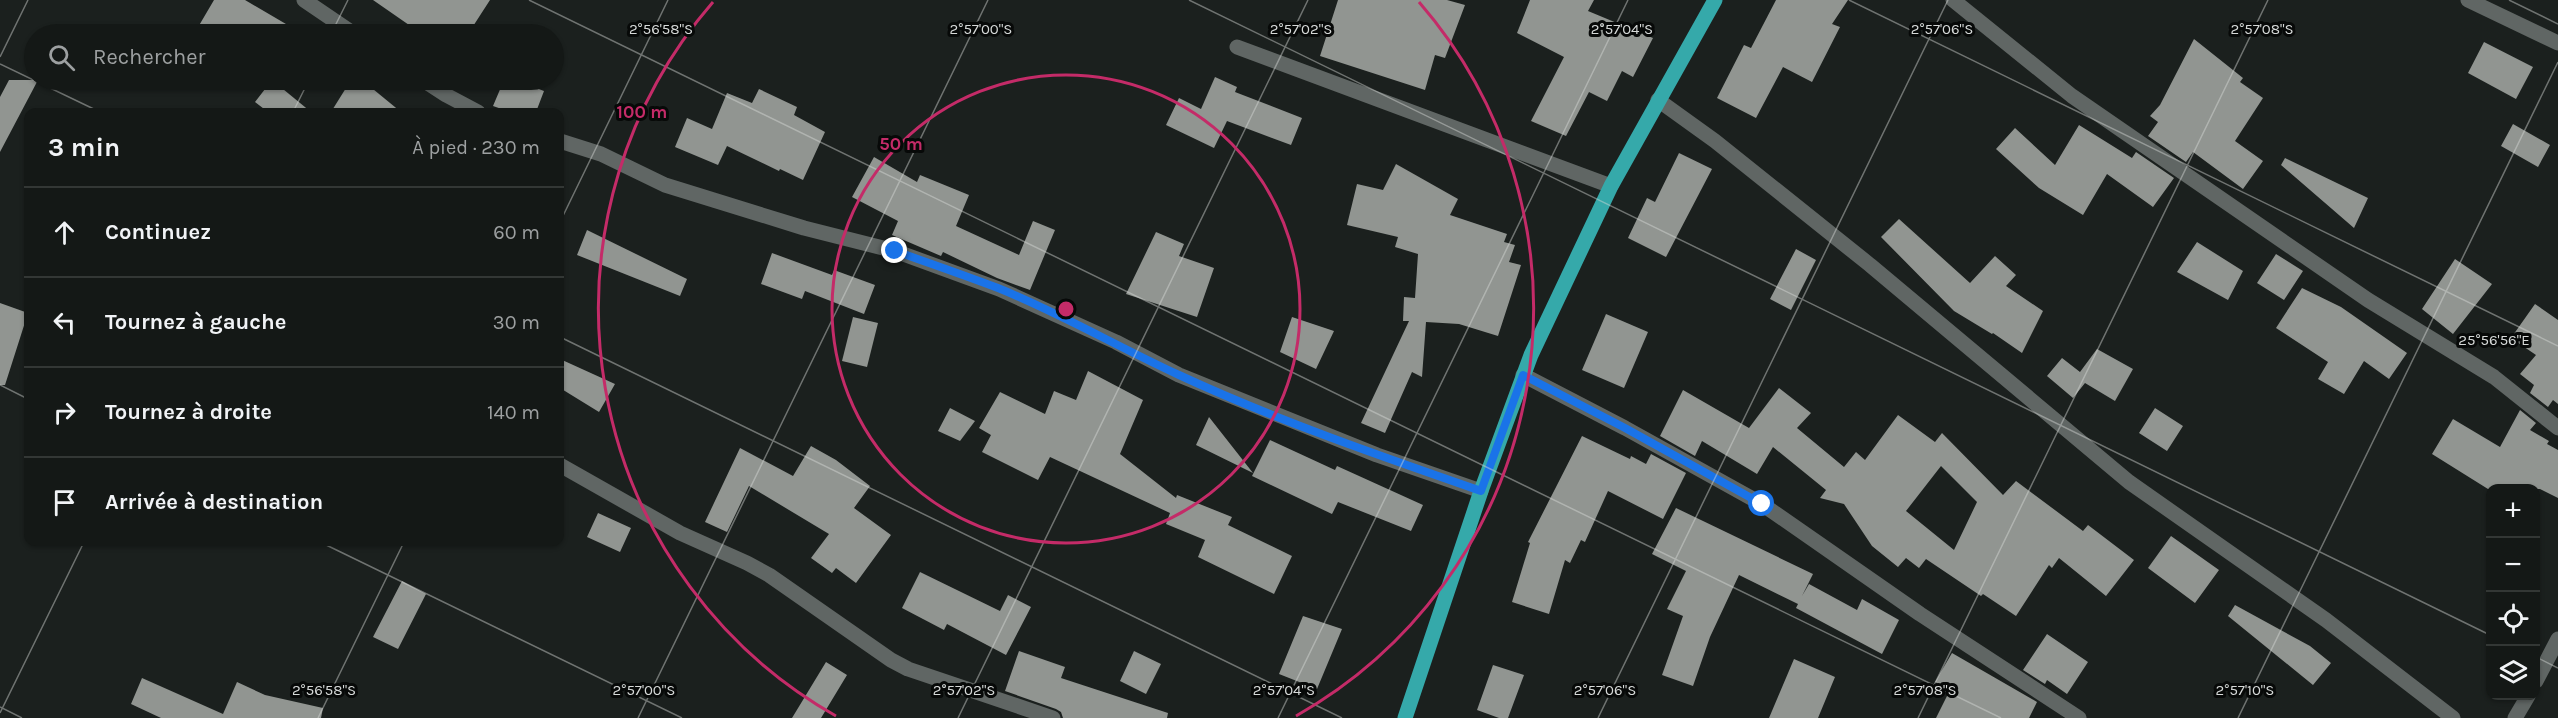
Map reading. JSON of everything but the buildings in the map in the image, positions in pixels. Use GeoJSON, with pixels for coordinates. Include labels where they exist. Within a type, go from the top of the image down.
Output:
{"type":"FeatureCollection","features":[{"type":"Feature","properties":{"kind":"main road"},"geometry":{"type":"LineString","coordinates":[[1405,718],[1481,491],[1523,375],[1611,186],[1715,0]]}},
{"type":"Feature","properties":{"kind":"street"},"geometry":{"type":"LineString","coordinates":[[304,0],[339,24]]}},
{"type":"Feature","properties":{"kind":"street"},"geometry":{"type":"LineString","coordinates":[[1953,0],[2072,96],[2368,300],[2494,377],[2558,428]]}},
{"type":"Feature","properties":{"kind":"street"},"geometry":{"type":"LineString","coordinates":[[2468,0],[2558,43]]}},
{"type":"Feature","properties":{"kind":"street"},"geometry":{"type":"LineString","coordinates":[[1237,48],[1611,186]]}},
{"type":"Feature","properties":{"kind":"street"},"geometry":{"type":"LineString","coordinates":[[438,90],[470,108]]}},
{"type":"Feature","properties":{"kind":"street"},"geometry":{"type":"LineString","coordinates":[[1658,100],[1715,141],[1851,251],[2129,482],[2326,620],[2453,718]]}},
{"type":"Feature","properties":{"kind":"street"},"geometry":{"type":"LineString","coordinates":[[564,142],[601,154],[665,185],[804,228],[895,251],[999,288],[1116,342],[1179,375],[1377,455],[1481,491]]}},
{"type":"Feature","properties":{"kind":"street"},"geometry":{"type":"LineString","coordinates":[[1523,375],[1625,428],[1762,504],[1920,614],[2079,718]]}},
{"type":"Feature","properties":{"kind":"street"},"geometry":{"type":"LineString","coordinates":[[564,467],[680,533],[769,575],[891,660],[908,669],[1053,718]]}},
{"type":"Feature","properties":{"kind":"street"},"geometry":{"type":"LineString","coordinates":[[2540,672],[2558,639]]}},
{"type":"Feature","properties":{"kind":"street"},"geometry":{"type":"LineString","coordinates":[[2515,718],[2526,700]]}},
{"type":"Feature","properties":{"kind":"route"},"geometry":{"type":"LineString","coordinates":[[895,251],[999,288],[1116,342],[1179,375],[1377,455],[1481,491],[1523,375],[1625,428],[1762,504]]}}]}
